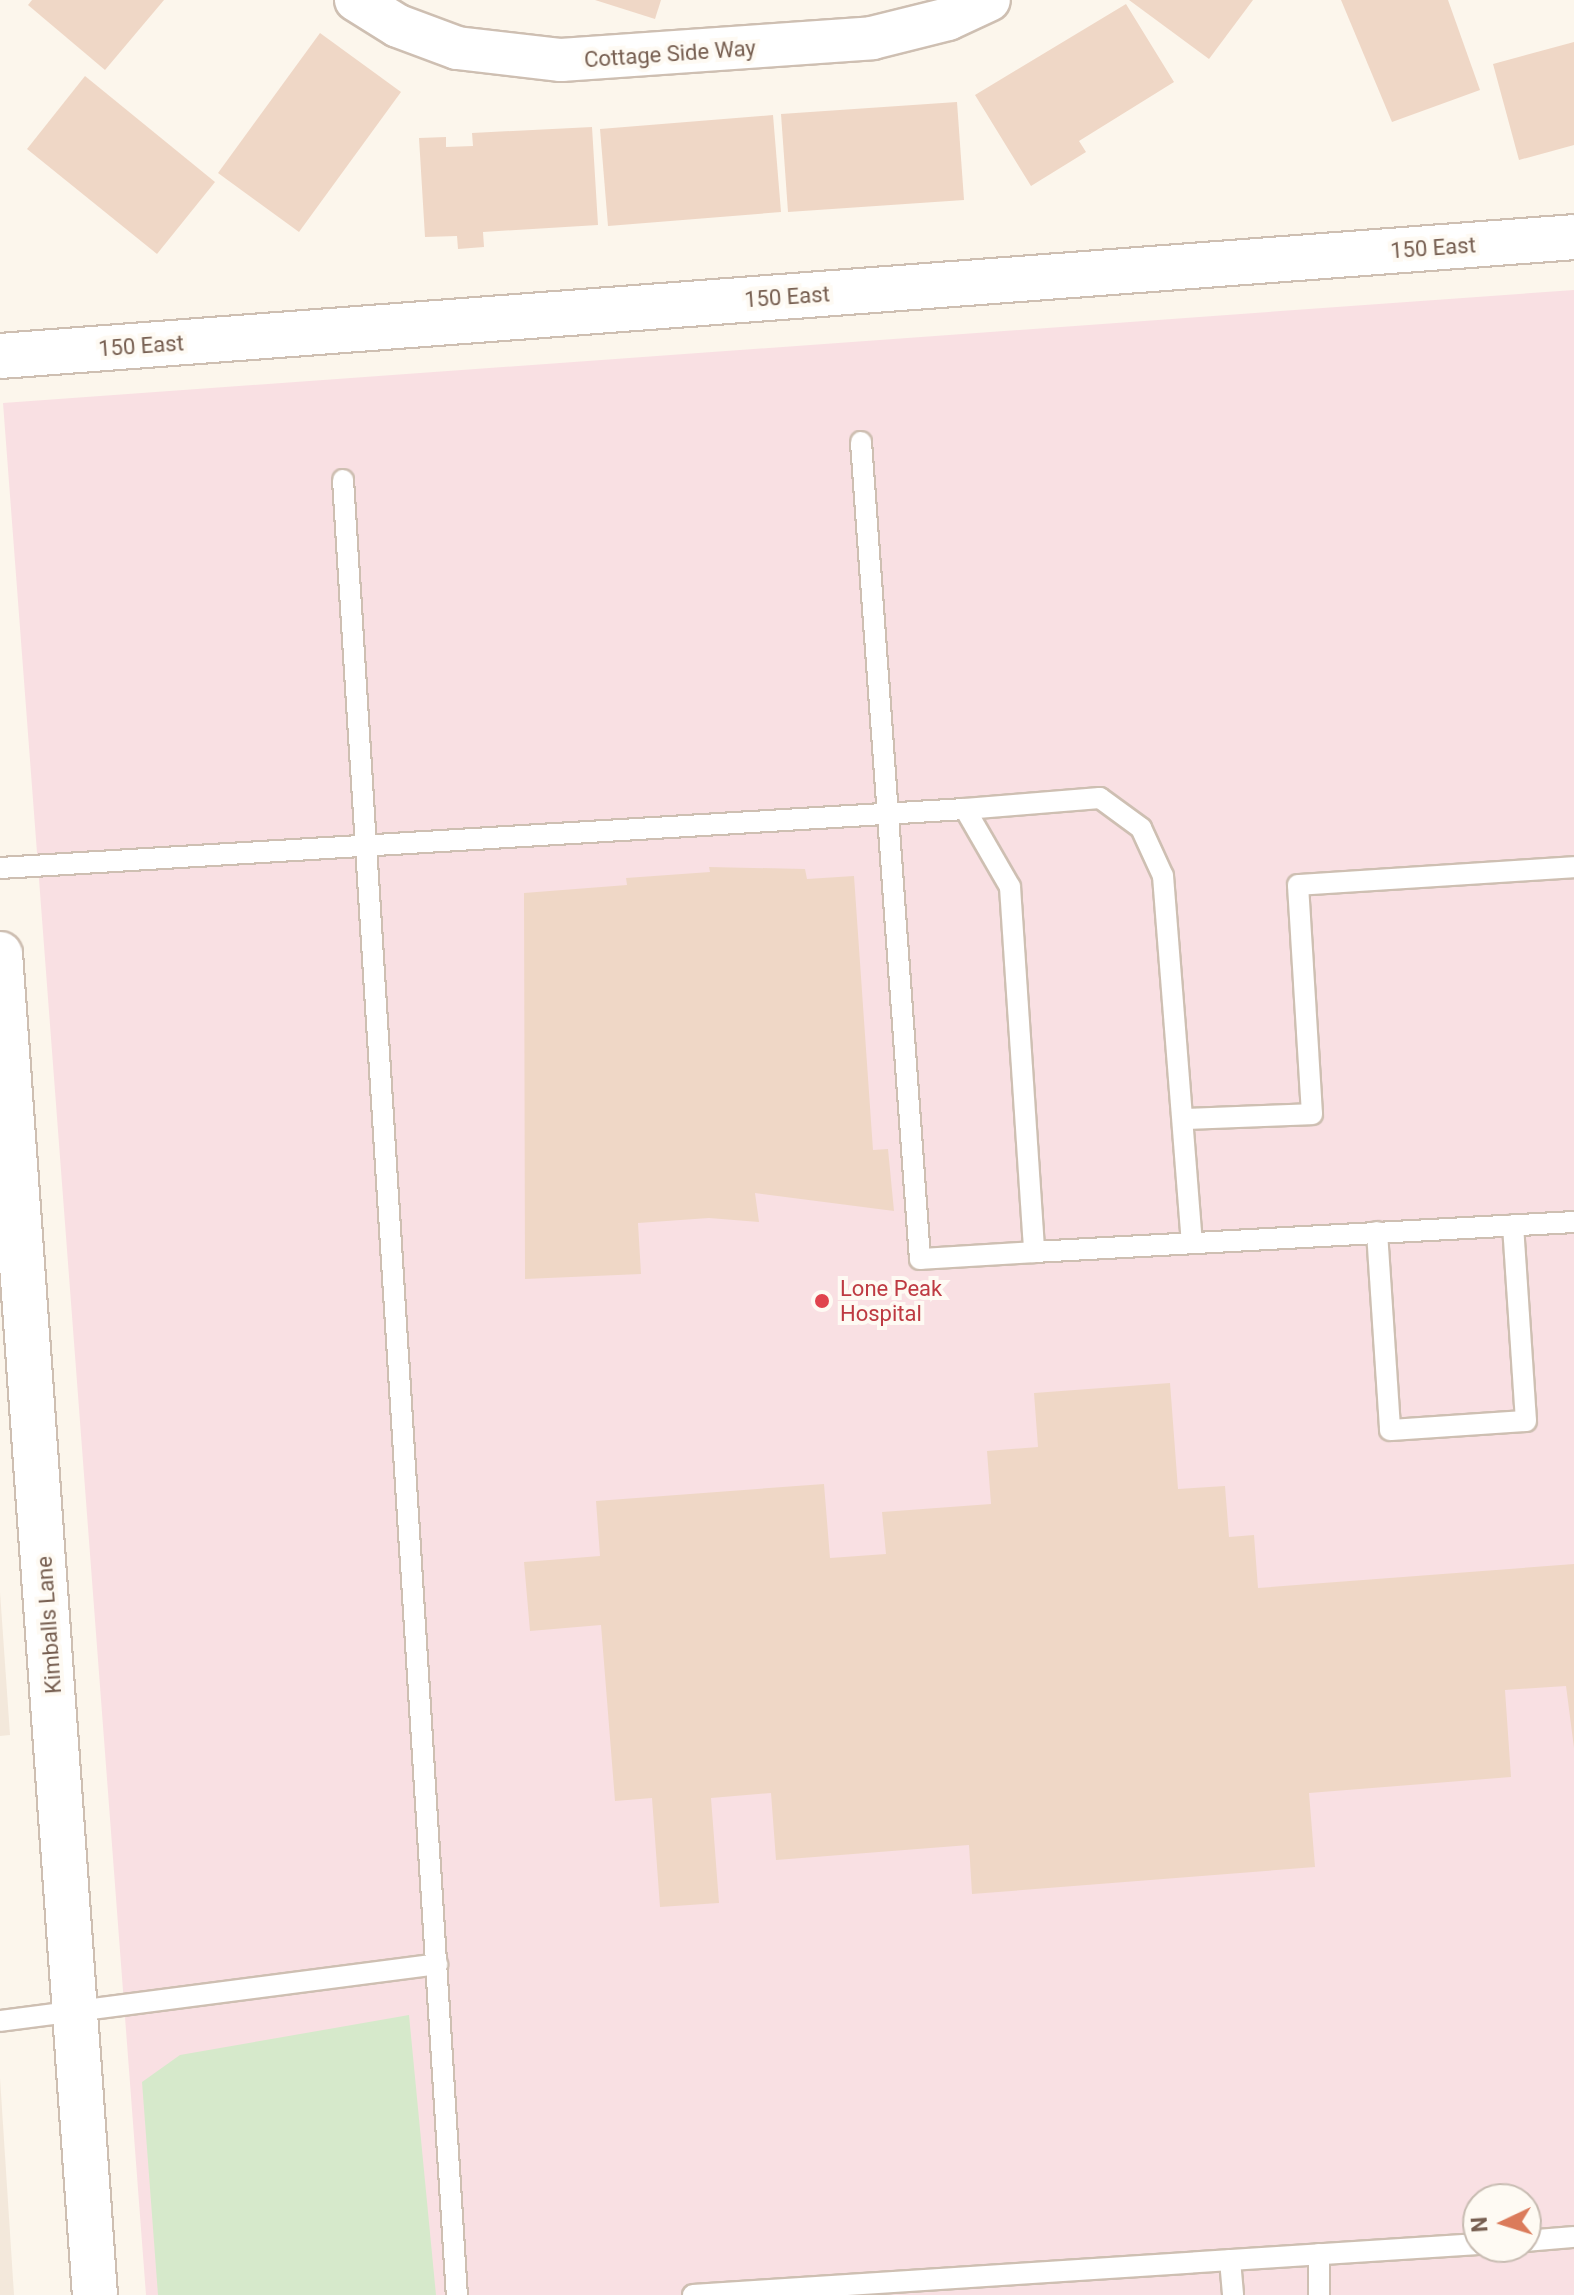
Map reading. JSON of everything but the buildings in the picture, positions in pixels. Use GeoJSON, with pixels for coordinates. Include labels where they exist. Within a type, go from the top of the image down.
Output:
{"type":"FeatureCollection","features":[{"type":"Feature","properties":{"kind":"street","name":"Cottage Side Way"},"geometry":{"type":"LineString","coordinates":[[356,0],[398,26],[457,48],[561,60],[872,38],[948,19],[989,0]]}},
{"type":"Feature","properties":{"kind":"street","name":"150 East"},"geometry":{"type":"LineString","coordinates":[[0,356],[1574,237]]}},
{"type":"Feature","properties":{"kind":"street","name":"Kimballs Lane"},"geometry":{"type":"LineString","coordinates":[[0,954],[95,2295]]}},
{"type":"Feature","properties":{"kind":"lane"},"geometry":{"type":"LineString","coordinates":[[861,442],[891,813],[920,1259],[1574,1222]]}},
{"type":"Feature","properties":{"kind":"lane"},"geometry":{"type":"LineString","coordinates":[[343,480],[457,2295]]}},
{"type":"Feature","properties":{"kind":"lane"},"geometry":{"type":"LineString","coordinates":[[0,868],[965,809],[1100,798],[1141,828],[1163,876],[1192,1243]]}},
{"type":"Feature","properties":{"kind":"lane"},"geometry":{"type":"LineString","coordinates":[[965,809],[1010,887],[1034,1252]]}},
{"type":"Feature","properties":{"kind":"lane"},"geometry":{"type":"LineString","coordinates":[[1183,1119],[1312,1114],[1298,885],[1574,867]]}},
{"type":"Feature","properties":{"kind":"lane"},"geometry":{"type":"LineString","coordinates":[[1377,1232],[1390,1430],[1526,1421],[1513,1225]]}},
{"type":"Feature","properties":{"kind":"lane"},"geometry":{"type":"LineString","coordinates":[[0,2021],[74,2015],[437,1964]]}},
{"type":"Feature","properties":{"kind":"lane"},"geometry":{"type":"LineString","coordinates":[[1542,2240],[1574,2237]]}},
{"type":"Feature","properties":{"kind":"lane"},"geometry":{"type":"LineString","coordinates":[[693,2295],[1462,2245]]}},
{"type":"Feature","properties":{"kind":"lane"},"geometry":{"type":"LineString","coordinates":[[1319,2254],[1319,2295]]}},
{"type":"Feature","properties":{"kind":"lane"},"geometry":{"type":"LineString","coordinates":[[1230,2260],[1233,2295]]}},
{"type":"Feature","properties":{"kind":"shaded area","name":"Lone Peak Hospital"},"geometry":{"type":"Polygon","coordinates":[[[1574,290],[1574,2295],[146,2295],[3,403],[1574,290]]]}},
{"type":"Feature","properties":{"kind":"shaded area"},"geometry":{"type":"Polygon","coordinates":[[[0,1592],[10,1735],[0,1736],[0,1592]]]}},
{"type":"Feature","properties":{"kind":"shaded area"},"geometry":{"type":"Polygon","coordinates":[[[0,2078],[14,2295],[0,2295],[0,2078]]]}},
{"type":"Feature","properties":{"kind":"green space"},"geometry":{"type":"Polygon","coordinates":[[[409,2015],[436,2295],[158,2295],[142,2082],[180,2055],[409,2015]]]}},
{"type":"Feature","properties":{"kind":"place","name":"Lone Peak Hospital"},"geometry":{"type":"Point","coordinates":[822,1301]}}]}
